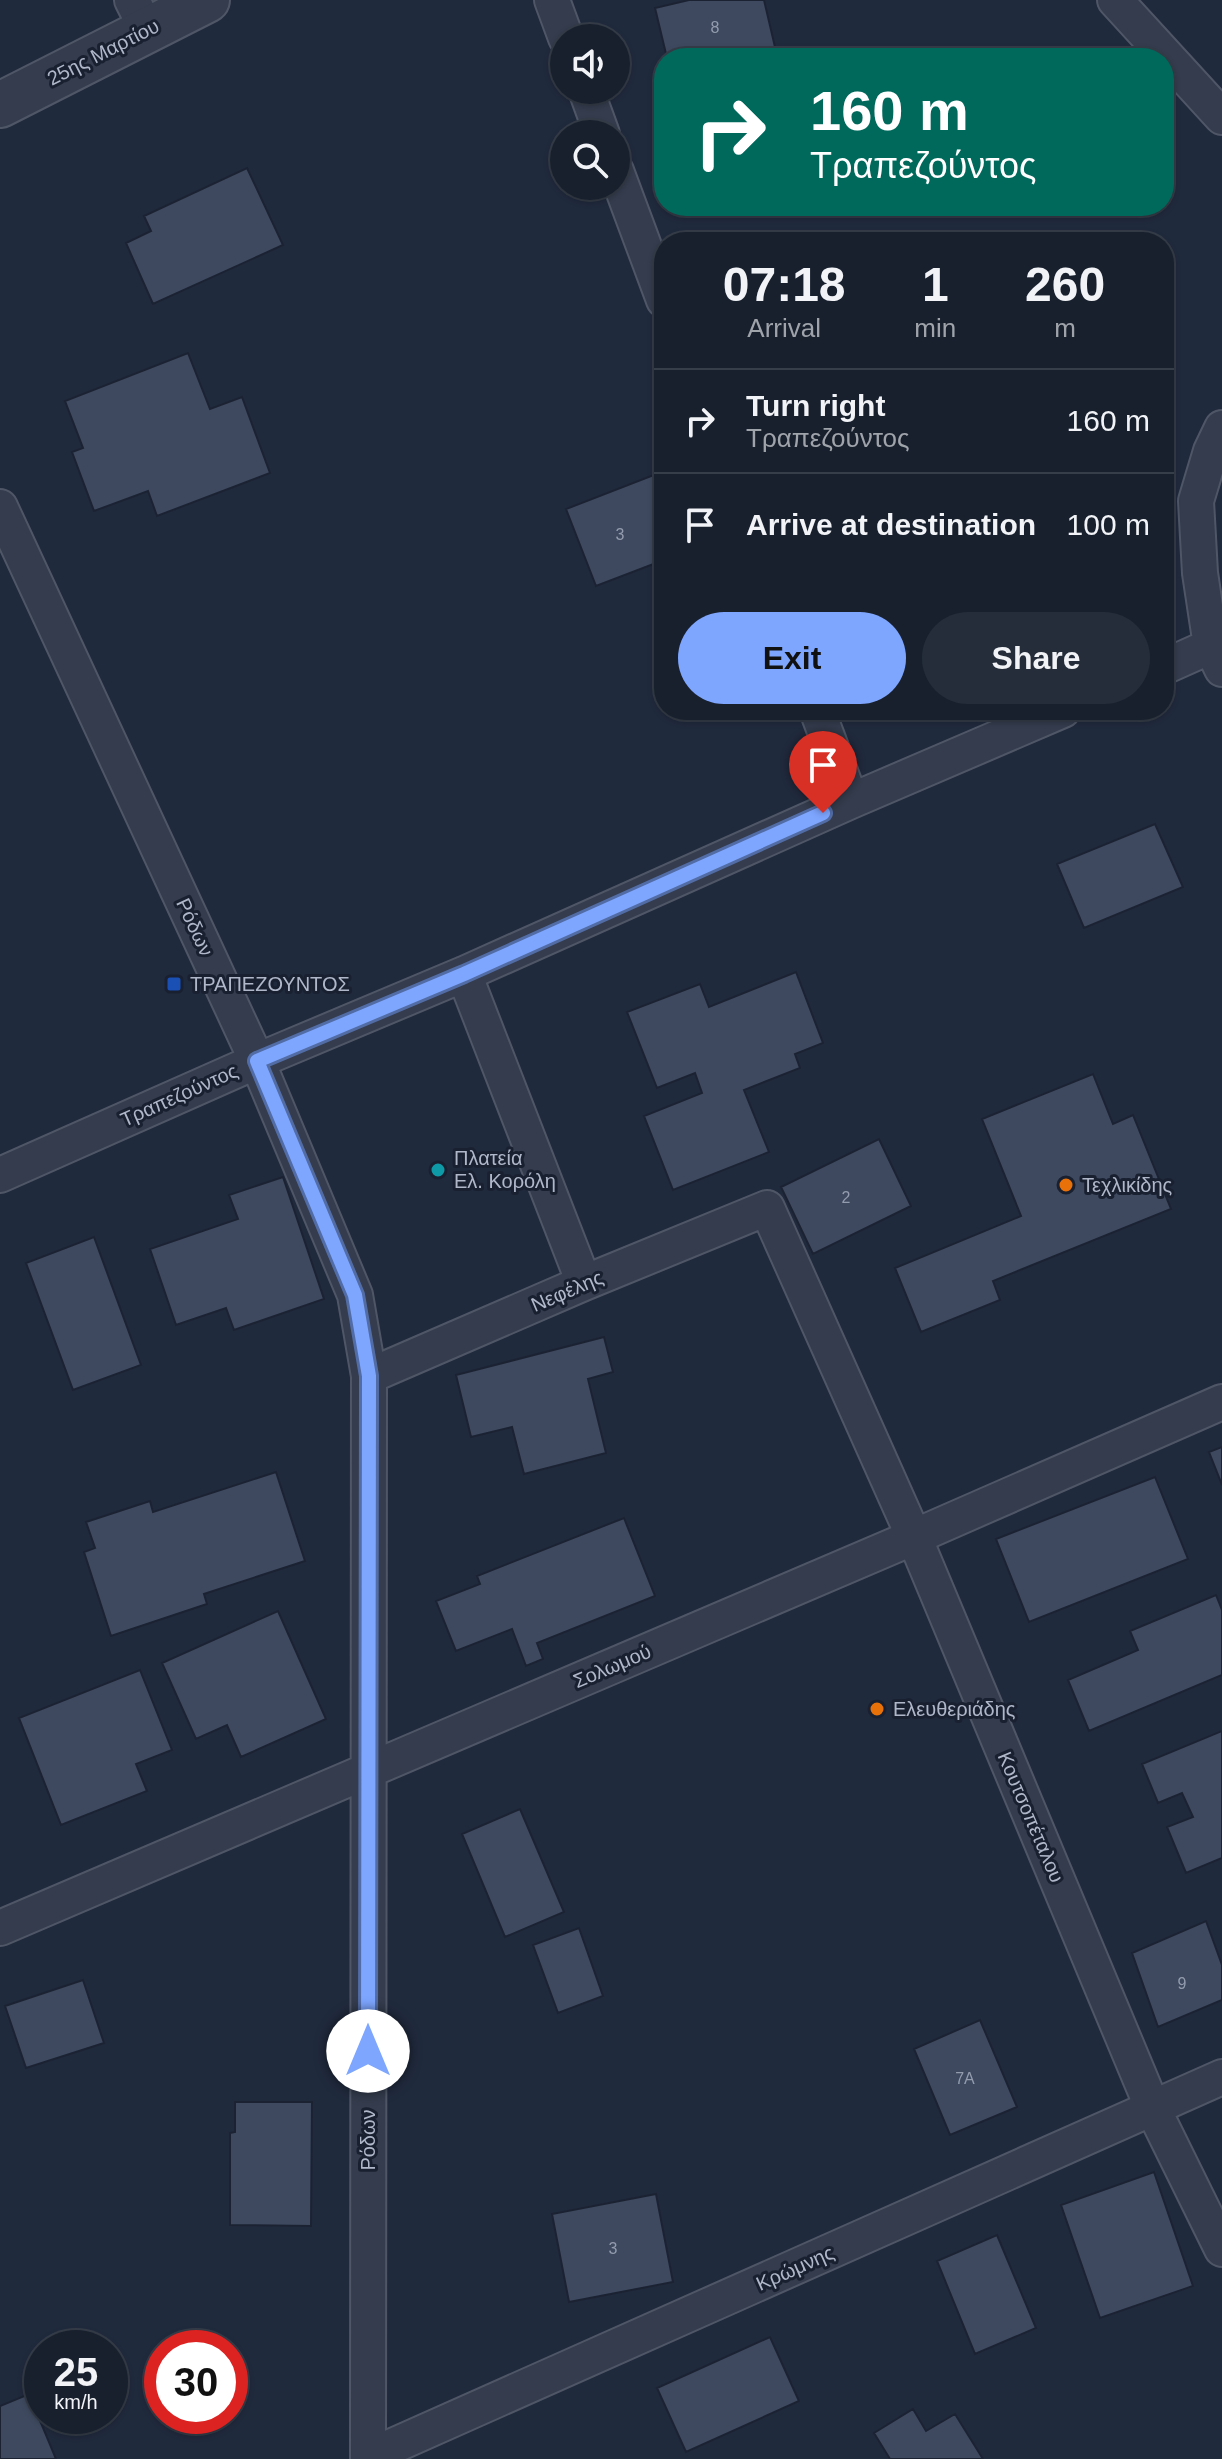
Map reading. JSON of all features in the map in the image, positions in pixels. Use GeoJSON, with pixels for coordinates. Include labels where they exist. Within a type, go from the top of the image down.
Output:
{"type":"FeatureCollection","features":[{"type":"Feature","properties":{"kind":"street","name":"25ης Μαρτίου"},"geometry":{"type":"LineString","coordinates":[[0,105],[140,15],[207,0]]}},
{"type":"Feature","properties":{"kind":"street"},"geometry":{"type":"LineString","coordinates":[[552,0],[561,24]]}},
{"type":"Feature","properties":{"kind":"street"},"geometry":{"type":"LineString","coordinates":[[1115,0],[1159,48]]}},
{"type":"Feature","properties":{"kind":"street"},"geometry":{"type":"LineString","coordinates":[[1174,65],[1222,117]]}},
{"type":"Feature","properties":{"kind":"street"},"geometry":{"type":"LineString","coordinates":[[627,200],[654,273]]}},
{"type":"Feature","properties":{"kind":"street"},"geometry":{"type":"LineString","coordinates":[[1174,665],[1217,658],[1200,573],[1196,501],[1211,451],[1222,428]]}},
{"type":"Feature","properties":{"kind":"street","name":"Ρόδων"},"geometry":{"type":"LineString","coordinates":[[0,507],[257,1061],[355,1295],[369,1376],[368,2458]]}},
{"type":"Feature","properties":{"kind":"street"},"geometry":{"type":"LineString","coordinates":[[821,720],[851,801]]}},
{"type":"Feature","properties":{"kind":"street","name":"Τραπεζούντος"},"geometry":{"type":"LineString","coordinates":[[0,1175],[1040,720]]}},
{"type":"Feature","properties":{"kind":"street"},"geometry":{"type":"LineString","coordinates":[[464,974],[584,1283]]}},
{"type":"Feature","properties":{"kind":"street","name":"Νεφέλης"},"geometry":{"type":"LineString","coordinates":[[369,1376],[767,1208]]}},
{"type":"Feature","properties":{"kind":"street","name":"Κουτσοπέταλου"},"geometry":{"type":"LineString","coordinates":[[767,1208],[914,1537],[1153,2109],[1222,2249]]}},
{"type":"Feature","properties":{"kind":"street","name":"Σολωμού"},"geometry":{"type":"LineString","coordinates":[[0,1928],[1222,1402]]}},
{"type":"Feature","properties":{"kind":"street","name":"Κρώμνης"},"geometry":{"type":"LineString","coordinates":[[368,2458],[1222,2077]]}},
{"type":"Feature","properties":{"kind":"building"},"geometry":{"type":"Polygon","coordinates":[[[689,0],[764,0],[775,47],[665,48],[655,8],[689,0]]]}},
{"type":"Feature","properties":{"kind":"building"},"geometry":{"type":"Polygon","coordinates":[[[247,168],[283,245],[153,304],[126,243],[151,231],[144,216],[247,168]]]}},
{"type":"Feature","properties":{"kind":"building"},"geometry":{"type":"Polygon","coordinates":[[[188,353],[210,409],[242,397],[270,473],[157,516],[148,491],[94,511],[72,452],[83,448],[65,401],[188,353]]]}},
{"type":"Feature","properties":{"kind":"building"},"geometry":{"type":"Polygon","coordinates":[[[654,475],[654,564],[596,586],[566,509],[654,475]]]}},
{"type":"Feature","properties":{"kind":"building"},"geometry":{"type":"Polygon","coordinates":[[[1155,824],[1183,887],[1084,928],[1057,864],[1155,824]]]}},
{"type":"Feature","properties":{"kind":"building"},"geometry":{"type":"Polygon","coordinates":[[[796,972],[823,1043],[795,1054],[800,1068],[744,1090],[769,1152],[673,1190],[644,1116],[702,1093],[695,1073],[657,1088],[627,1012],[700,984],[709,1007],[796,972]]]}},
{"type":"Feature","properties":{"kind":"building"},"geometry":{"type":"Polygon","coordinates":[[[1093,1074],[1113,1124],[1133,1115],[1171,1209],[993,1281],[1000,1300],[921,1332],[895,1268],[1021,1216],[982,1119],[1093,1074]]]}},
{"type":"Feature","properties":{"kind":"building"},"geometry":{"type":"Polygon","coordinates":[[[879,1139],[911,1206],[813,1254],[781,1187],[879,1139]]]}},
{"type":"Feature","properties":{"kind":"building"},"geometry":{"type":"Polygon","coordinates":[[[283,1177],[324,1299],[234,1330],[226,1308],[176,1325],[150,1249],[238,1219],[229,1195],[283,1177]]]}},
{"type":"Feature","properties":{"kind":"building"},"geometry":{"type":"Polygon","coordinates":[[[94,1237],[141,1365],[73,1390],[26,1263],[94,1237]]]}},
{"type":"Feature","properties":{"kind":"building"},"geometry":{"type":"Polygon","coordinates":[[[604,1337],[613,1372],[588,1379],[606,1453],[524,1474],[512,1427],[471,1437],[456,1375],[604,1337]]]}},
{"type":"Feature","properties":{"kind":"building"},"geometry":{"type":"Polygon","coordinates":[[[1222,1447],[1222,1485],[1209,1452],[1222,1447]]]}},
{"type":"Feature","properties":{"kind":"building"},"geometry":{"type":"Polygon","coordinates":[[[276,1472],[305,1561],[204,1594],[207,1604],[111,1636],[84,1552],[95,1548],[86,1522],[150,1501],[153,1512],[276,1472]]]}},
{"type":"Feature","properties":{"kind":"building"},"geometry":{"type":"Polygon","coordinates":[[[1155,1477],[1188,1559],[1029,1622],[996,1539],[1155,1477]]]}},
{"type":"Feature","properties":{"kind":"building"},"geometry":{"type":"Polygon","coordinates":[[[624,1518],[655,1596],[537,1643],[543,1659],[526,1666],[512,1629],[456,1651],[436,1601],[480,1584],[477,1576],[624,1518]]]}},
{"type":"Feature","properties":{"kind":"building"},"geometry":{"type":"Polygon","coordinates":[[[1216,1595],[1222,1610],[1222,1675],[1089,1731],[1068,1680],[1138,1650],[1130,1631],[1216,1595]]]}},
{"type":"Feature","properties":{"kind":"building"},"geometry":{"type":"Polygon","coordinates":[[[278,1611],[326,1719],[241,1757],[227,1725],[196,1739],[162,1663],[278,1611]]]}},
{"type":"Feature","properties":{"kind":"building"},"geometry":{"type":"Polygon","coordinates":[[[140,1670],[172,1750],[136,1764],[147,1791],[61,1825],[19,1718],[140,1670]]]}},
{"type":"Feature","properties":{"kind":"building"},"geometry":{"type":"Polygon","coordinates":[[[1222,1731],[1222,1858],[1186,1873],[1167,1827],[1193,1817],[1182,1793],[1158,1803],[1142,1764],[1222,1731]]]}},
{"type":"Feature","properties":{"kind":"building"},"geometry":{"type":"Polygon","coordinates":[[[520,1809],[564,1912],[505,1937],[462,1834],[520,1809]]]}},
{"type":"Feature","properties":{"kind":"building"},"geometry":{"type":"Polygon","coordinates":[[[1206,1921],[1222,1965],[1222,2000],[1158,2027],[1132,1953],[1206,1921]]]}},
{"type":"Feature","properties":{"kind":"building"},"geometry":{"type":"Polygon","coordinates":[[[579,1928],[603,1996],[558,2013],[533,1945],[579,1928]]]}},
{"type":"Feature","properties":{"kind":"building"},"geometry":{"type":"Polygon","coordinates":[[[83,1980],[104,2043],[26,2068],[5,2006],[83,1980]]]}},
{"type":"Feature","properties":{"kind":"building"},"geometry":{"type":"Polygon","coordinates":[[[980,2020],[1017,2107],[950,2135],[914,2049],[980,2020]]]}},
{"type":"Feature","properties":{"kind":"building"},"geometry":{"type":"Polygon","coordinates":[[[235,2102],[312,2102],[311,2226],[230,2225],[230,2133],[235,2132],[235,2102]]]}},
{"type":"Feature","properties":{"kind":"building"},"geometry":{"type":"Polygon","coordinates":[[[1154,2172],[1193,2286],[1100,2318],[1061,2205],[1154,2172]]]}},
{"type":"Feature","properties":{"kind":"building"},"geometry":{"type":"Polygon","coordinates":[[[656,2194],[673,2282],[569,2302],[552,2214],[656,2194]]]}},
{"type":"Feature","properties":{"kind":"building"},"geometry":{"type":"Polygon","coordinates":[[[997,2235],[1036,2328],[975,2354],[937,2261],[997,2235]]]}},
{"type":"Feature","properties":{"kind":"building"},"geometry":{"type":"Polygon","coordinates":[[[770,2337],[799,2401],[686,2452],[657,2388],[770,2337]]]}},
{"type":"Feature","properties":{"kind":"building"},"geometry":{"type":"Polygon","coordinates":[[[24,2396],[24,2434],[46,2434],[56,2459],[0,2459],[0,2406],[24,2396]]]}},
{"type":"Feature","properties":{"kind":"building"},"geometry":{"type":"Polygon","coordinates":[[[913,2409],[926,2431],[955,2414],[983,2459],[890,2459],[874,2433],[913,2409]]]}},
{"type":"Feature","properties":{"kind":"place","name":"ΤΡΑΠΕΖΟΥΝΤΟΣ"},"geometry":{"type":"Point","coordinates":[174,984]}},
{"type":"Feature","properties":{"kind":"place","name":"Πλατεία Ελ. Κορόλη"},"geometry":{"type":"Point","coordinates":[438,1170]}},
{"type":"Feature","properties":{"kind":"place","name":"Τεχλικίδης"},"geometry":{"type":"Point","coordinates":[1066,1185]}},
{"type":"Feature","properties":{"kind":"place","name":"Ελευθεριάδης"},"geometry":{"type":"Point","coordinates":[877,1709]}},
{"type":"Feature","properties":{"kind":"route"},"geometry":{"type":"LineString","coordinates":[[368,2051],[369,1376],[355,1295],[257,1061],[464,974],[823,813]]}}]}
